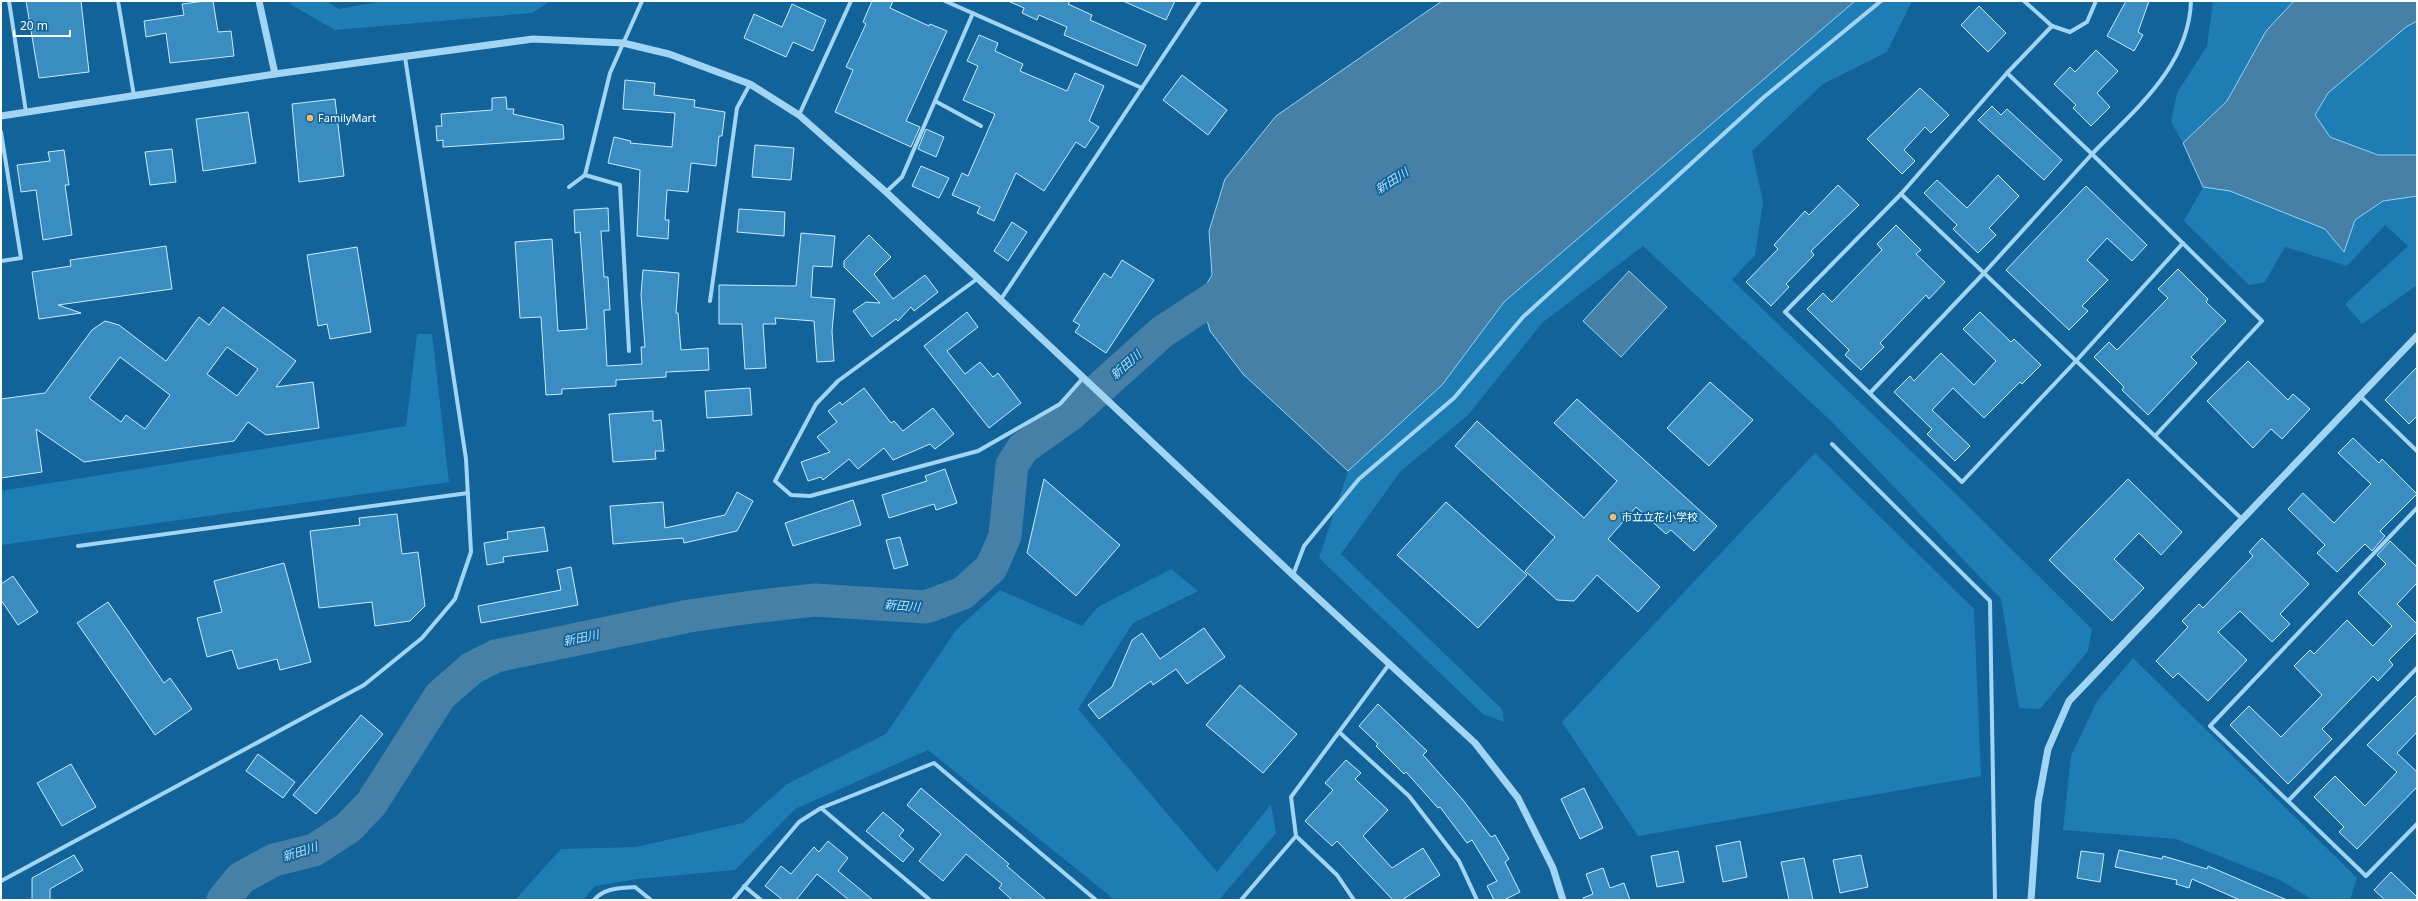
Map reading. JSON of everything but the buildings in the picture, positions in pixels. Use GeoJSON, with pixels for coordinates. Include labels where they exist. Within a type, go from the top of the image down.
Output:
{"type":"FeatureCollection","features":[{"type":"Feature","properties":{"kind":"street"},"geometry":{"type":"LineString","coordinates":[[8,1],[26,112]]}},
{"type":"Feature","properties":{"kind":"street"},"geometry":{"type":"LineString","coordinates":[[118,1],[134,96]]}},
{"type":"Feature","properties":{"kind":"street"},"geometry":{"type":"LineString","coordinates":[[259,1],[275,74]]}},
{"type":"Feature","properties":{"kind":"street"},"geometry":{"type":"LineString","coordinates":[[569,187],[585,175],[610,73],[642,1]]}},
{"type":"Feature","properties":{"kind":"street"},"geometry":{"type":"LineString","coordinates":[[800,115],[851,1]]}},
{"type":"Feature","properties":{"kind":"street"},"geometry":{"type":"LineString","coordinates":[[945,1],[1142,88]]}},
{"type":"Feature","properties":{"kind":"street"},"geometry":{"type":"LineString","coordinates":[[1001,299],[1200,1]]}},
{"type":"Feature","properties":{"kind":"street"},"geometry":{"type":"LineString","coordinates":[[1293,575],[1304,546],[1359,479],[1454,398],[1523,317],[1764,97],[1881,1]]}},
{"type":"Feature","properties":{"kind":"street"},"geometry":{"type":"LineString","coordinates":[[2024,1],[2052,26],[2070,32],[2087,22],[2096,1]]}},
{"type":"Feature","properties":{"kind":"street"},"geometry":{"type":"LineString","coordinates":[[1870,393],[1984,273],[2092,154],[2158,87],[2179,52],[2190,20],[2191,1]]}},
{"type":"Feature","properties":{"kind":"street"},"geometry":{"type":"LineString","coordinates":[[886,192],[902,177],[973,13]]}},
{"type":"Feature","properties":{"kind":"street"},"geometry":{"type":"LineString","coordinates":[[2052,26],[2007,73],[1901,194],[1785,312],[1962,482],[2076,361],[2183,243]]}},
{"type":"Feature","properties":{"kind":"street"},"geometry":{"type":"LineString","coordinates":[[1,116],[275,74],[532,39],[623,43],[669,54],[750,84],[800,115],[886,192],[977,279],[1001,299],[1107,401],[1475,743],[1518,798],[1553,868],[1563,900]]}},
{"type":"Feature","properties":{"kind":"street"},"geometry":{"type":"LineString","coordinates":[[1,880],[364,685],[422,638],[455,598],[471,552],[466,459],[405,57]]}},
{"type":"Feature","properties":{"kind":"street"},"geometry":{"type":"LineString","coordinates":[[2007,73],[2262,321],[2155,436]]}},
{"type":"Feature","properties":{"kind":"street"},"geometry":{"type":"LineString","coordinates":[[710,301],[737,108],[750,84]]}},
{"type":"Feature","properties":{"kind":"street"},"geometry":{"type":"LineString","coordinates":[[935,101],[981,126]]}},
{"type":"Feature","properties":{"kind":"street"},"geometry":{"type":"LineString","coordinates":[[1,132],[21,258],[1,261]]}},
{"type":"Feature","properties":{"kind":"street"},"geometry":{"type":"LineString","coordinates":[[585,175],[620,185],[628,351]]}},
{"type":"Feature","properties":{"kind":"street"},"geometry":{"type":"LineString","coordinates":[[1901,194],[2242,519]]}},
{"type":"Feature","properties":{"kind":"street"},"geometry":{"type":"LineString","coordinates":[[977,279],[838,381],[816,404],[775,481],[791,495],[810,496],[978,451],[1060,404],[1083,378]]}},
{"type":"Feature","properties":{"kind":"street"},"geometry":{"type":"LineString","coordinates":[[2032,900],[2038,803],[2048,749],[2069,701],[2417,336]]}},
{"type":"Feature","properties":{"kind":"street"},"geometry":{"type":"LineString","coordinates":[[2360,396],[2417,451]]}},
{"type":"Feature","properties":{"kind":"street"},"geometry":{"type":"LineString","coordinates":[[1832,444],[1990,601],[1995,900]]}},
{"type":"Feature","properties":{"kind":"street"},"geometry":{"type":"LineString","coordinates":[[78,546],[468,493]]}},
{"type":"Feature","properties":{"kind":"street"},"geometry":{"type":"LineString","coordinates":[[2417,508],[2210,726],[2289,800],[2366,876],[2417,824]]}},
{"type":"Feature","properties":{"kind":"street"},"geometry":{"type":"LineString","coordinates":[[1354,900],[1337,875],[1296,836],[1291,797],[1390,663]]}},
{"type":"Feature","properties":{"kind":"street"},"geometry":{"type":"LineString","coordinates":[[2289,800],[2417,668]]}},
{"type":"Feature","properties":{"kind":"street"},"geometry":{"type":"LineString","coordinates":[[1339,732],[1410,796],[1459,861],[1477,900]]}},
{"type":"Feature","properties":{"kind":"street"},"geometry":{"type":"LineString","coordinates":[[733,900],[800,822],[821,808],[934,763],[1096,900]]}},
{"type":"Feature","properties":{"kind":"street"},"geometry":{"type":"LineString","coordinates":[[821,808],[930,900]]}},
{"type":"Feature","properties":{"kind":"street"},"geometry":{"type":"LineString","coordinates":[[1242,900],[1296,836]]}},
{"type":"Feature","properties":{"kind":"street"},"geometry":{"type":"LineString","coordinates":[[744,886],[761,900]]}},
{"type":"Feature","properties":{"kind":"street"},"geometry":{"type":"LineString","coordinates":[[594,900],[597,896],[613,888],[635,887],[650,900]]}},
{"type":"Feature","properties":{"kind":"shaded area"},"geometry":{"type":"Polygon","coordinates":[[[292,1],[326,1],[339,9],[383,1],[551,1],[532,13],[335,30],[290,4],[292,1]]]}},
{"type":"Feature","properties":{"kind":"shaded area"},"geometry":{"type":"Polygon","coordinates":[[[1855,1],[1912,1],[1887,52],[1823,84],[1752,151],[1763,202],[1755,255],[1732,280],[1957,495],[2092,629],[2088,651],[2040,709],[2019,708],[2001,599],[1831,421],[1643,246],[1542,323],[1468,415],[1400,472],[1341,554],[1502,709],[1504,722],[1483,714],[1319,558],[1348,471],[1442,385],[1504,302],[1855,1]]]}},
{"type":"Feature","properties":{"kind":"shaded area"},"geometry":{"type":"Polygon","coordinates":[[[2213,1],[2294,1],[2266,31],[2227,101],[2183,143],[2171,122],[2177,93],[2207,46],[2213,1]]]}},
{"type":"Feature","properties":{"kind":"shaded area"},"geometry":{"type":"Polygon","coordinates":[[[2417,21],[2417,155],[2378,155],[2330,137],[2315,115],[2328,93],[2406,27],[2417,21]]]}},
{"type":"Feature","properties":{"kind":"shaded area"},"geometry":{"type":"Polygon","coordinates":[[[2203,187],[2230,191],[2326,229],[2344,252],[2355,220],[2383,201],[2417,196],[2417,285],[2362,324],[2345,304],[2408,246],[2385,225],[2347,266],[2285,247],[2265,282],[2249,285],[2184,221],[2203,187]]]}},
{"type":"Feature","properties":{"kind":"shaded area"},"geometry":{"type":"Polygon","coordinates":[[[417,334],[432,334],[449,482],[1,545],[1,491],[406,426],[417,334]]]}},
{"type":"Feature","properties":{"kind":"shaded area"},"geometry":{"type":"Polygon","coordinates":[[[1815,453],[1974,609],[1981,776],[1638,836],[1562,722],[1815,453]]]}},
{"type":"Feature","properties":{"kind":"shaded area"},"geometry":{"type":"Polygon","coordinates":[[[1171,569],[1198,591],[1133,623],[1078,709],[1217,872],[1271,804],[1276,833],[1219,900],[1115,900],[928,750],[795,809],[735,870],[637,879],[595,886],[583,900],[515,900],[561,849],[636,847],[743,823],[787,784],[886,734],[956,630],[1000,590],[1082,626],[1098,607],[1171,569]]]}},
{"type":"Feature","properties":{"kind":"shaded area"},"geometry":{"type":"Polygon","coordinates":[[[2133,658],[2357,878],[2350,900],[2313,900],[2280,880],[2176,839],[2063,830],[2071,756],[2097,701],[2133,658]]]}},
{"type":"Feature","properties":{"kind":"water"},"geometry":{"type":"Polygon","coordinates":[[[1442,1],[1855,1],[1504,302],[1442,385],[1348,471],[1243,374],[1210,331],[1200,295],[1212,275],[1209,231],[1225,179],[1276,116],[1442,1]]]}},
{"type":"Feature","properties":{"kind":"water"},"geometry":{"type":"Polygon","coordinates":[[[2294,1],[2417,1],[2417,21],[2406,27],[2328,93],[2315,115],[2330,137],[2378,155],[2417,155],[2417,196],[2383,201],[2355,220],[2344,252],[2325,229],[2230,191],[2203,187],[2183,143],[2227,101],[2266,31],[2294,1]]]}},
{"type":"Feature","properties":{"kind":"water"},"geometry":{"type":"Polygon","coordinates":[[[1629,271],[1667,307],[1621,357],[1583,321],[1629,271]]]}},
{"type":"Feature","properties":{"kind":"waterway","name":"新田川"},"geometry":{"type":"LineString","coordinates":[[223,900],[241,878],[274,860],[314,850],[348,828],[371,804],[440,696],[472,668],[496,656],[689,616],[752,607],[814,600],[926,607],[963,593],[991,568],[1005,536],[1012,465],[1023,448],[1070,415],[1162,332],[1240,281]]}},
{"type":"Feature","properties":{"kind":"place","name":"FamilyMart"},"geometry":{"type":"Point","coordinates":[310,118]}},
{"type":"Feature","properties":{"kind":"place","name":"市立立花小学校"},"geometry":{"type":"Point","coordinates":[1613,517]}}]}
